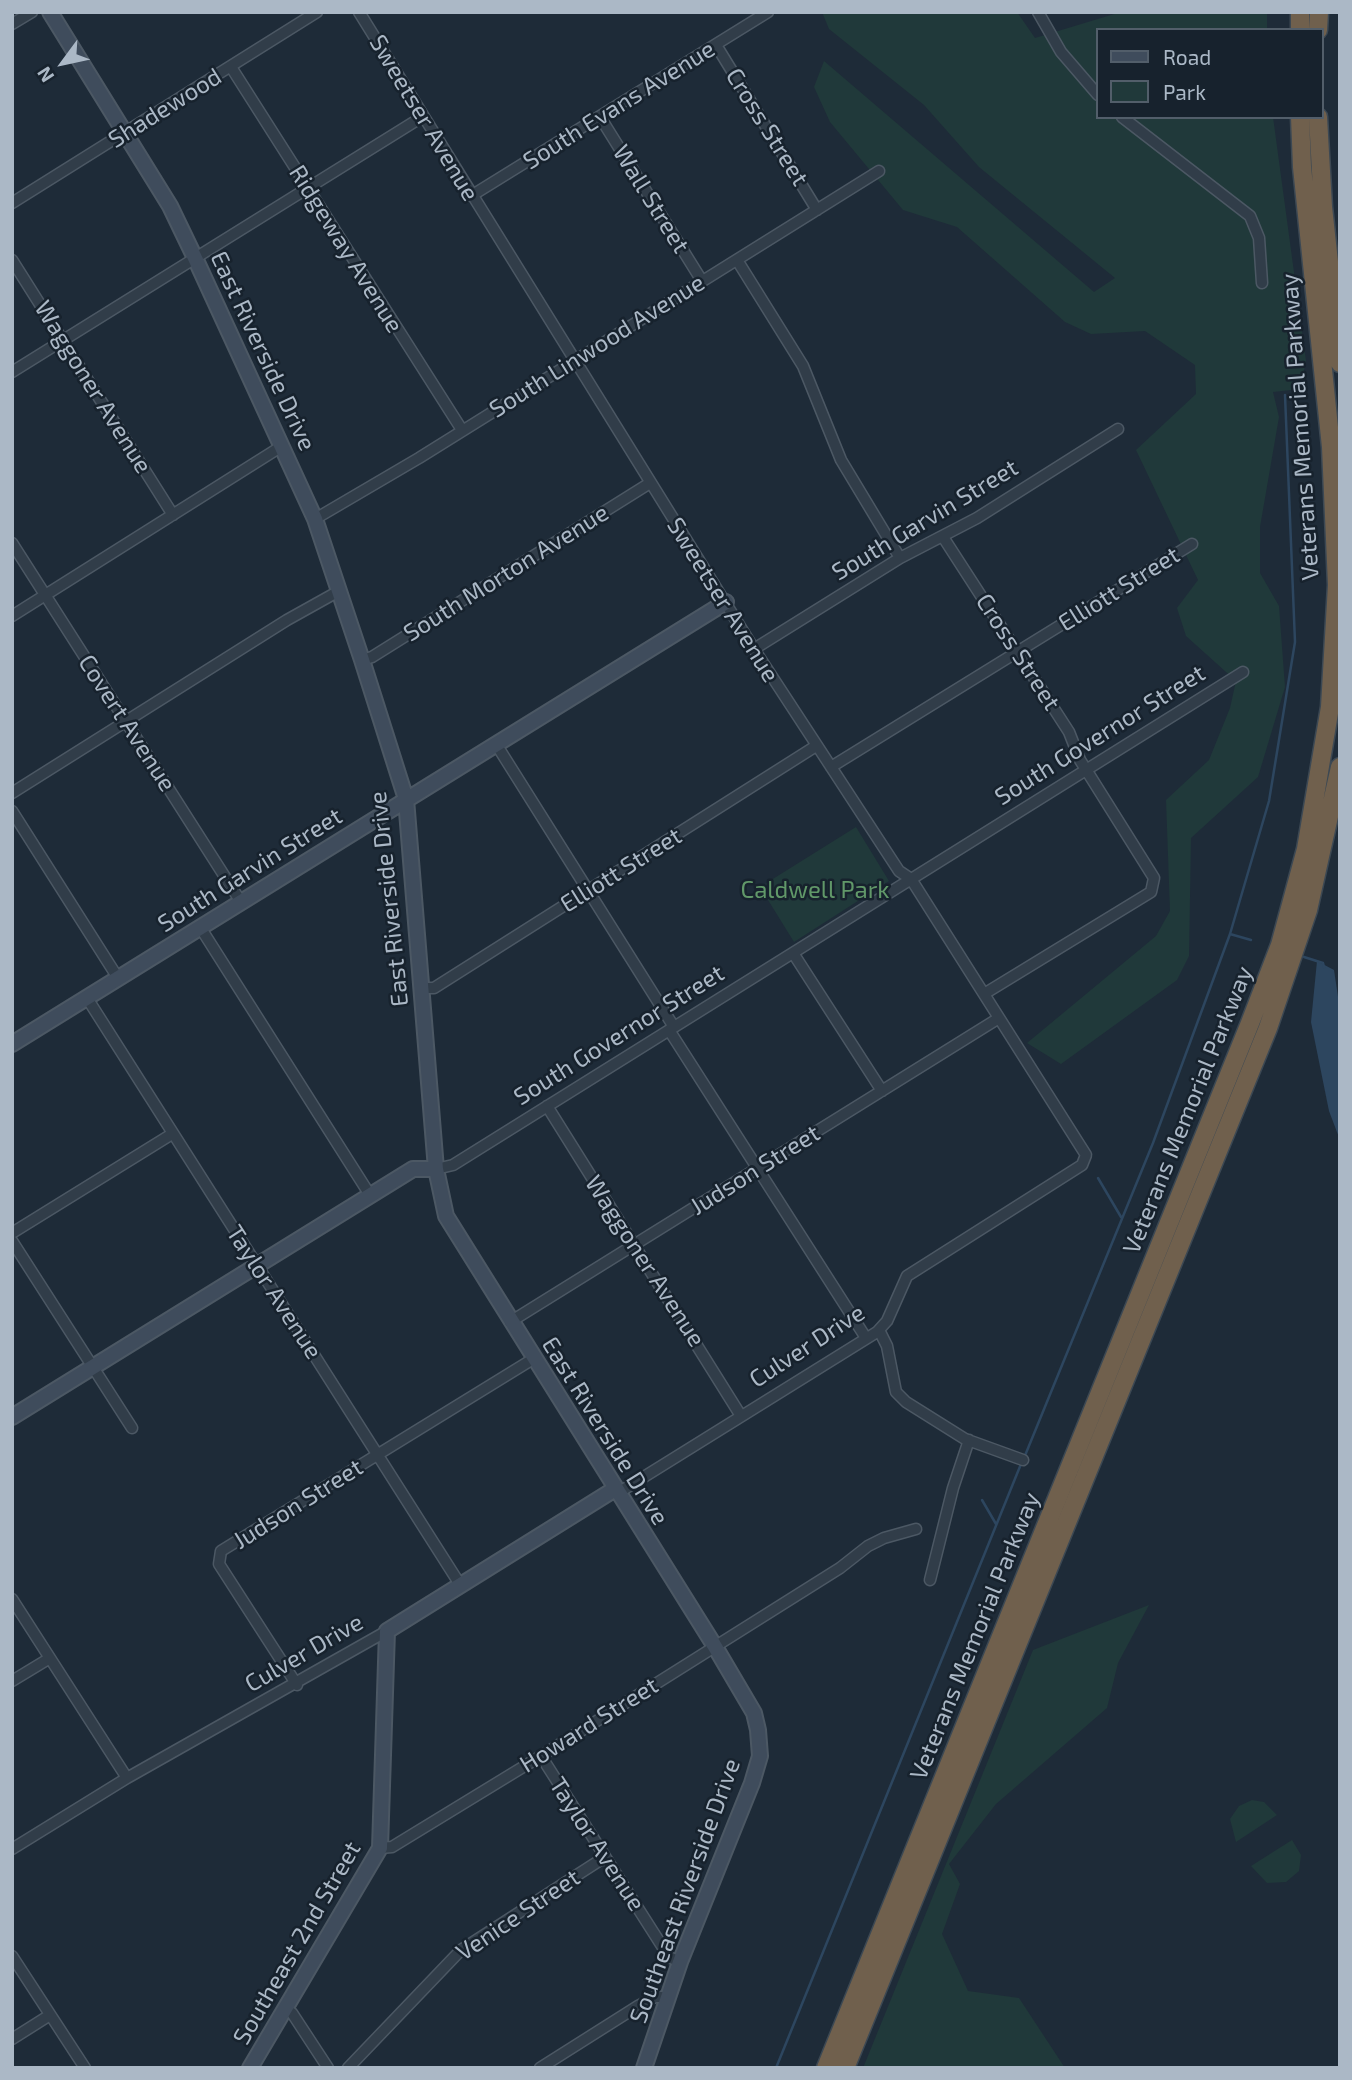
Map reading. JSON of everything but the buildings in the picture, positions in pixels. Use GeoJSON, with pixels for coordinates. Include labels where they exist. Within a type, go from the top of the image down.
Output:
{"type":"FeatureCollection","features":[{"type":"Feature","properties":{"kind":"highway","name":"Veterans Memorial Parkway"},"geometry":{"type":"LineString","coordinates":[[826,2068],[1250,1023],[1280,945],[1306,849],[1330,707],[1337,585],[1331,447],[1300,119]]}},
{"type":"Feature","properties":{"kind":"highway","name":"Veterans Memorial Parkway"},"geometry":{"type":"LineString","coordinates":[[1318,119],[1323,207],[1340,363]]}},
{"type":"Feature","properties":{"kind":"highway","name":"Veterans Memorial Parkway"},"geometry":{"type":"LineString","coordinates":[[845,2068],[1268,1028],[1308,911],[1340,767]]}},
{"type":"Feature","properties":{"kind":"street"},"geometry":{"type":"LineString","coordinates":[[12,24],[32,12]]}},
{"type":"Feature","properties":{"kind":"street","name":"East Riverside Drive"},"geometry":{"type":"LineString","coordinates":[[50,12],[170,206],[315,519],[362,660],[406,799],[436,1169],[446,1216],[714,1645],[754,1713],[758,1730]]}},
{"type":"Feature","properties":{"kind":"street","name":"Shadewood"},"geometry":{"type":"LineString","coordinates":[[12,203],[317,12]]}},
{"type":"Feature","properties":{"kind":"street","name":"Sweetser Avenue"},"geometry":{"type":"LineString","coordinates":[[359,12],[754,649],[899,871],[911,879],[1086,1156],[1082,1165],[1069,1172]]}},
{"type":"Feature","properties":{"kind":"street","name":"South Evans Avenue"},"geometry":{"type":"LineString","coordinates":[[471,196],[768,12]]}},
{"type":"Feature","properties":{"kind":"street"},"geometry":{"type":"LineString","coordinates":[[1038,12],[1061,52],[1096,93]]}},
{"type":"Feature","properties":{"kind":"street","name":"Cross Street"},"geometry":{"type":"LineString","coordinates":[[716,45],[817,210]]}},
{"type":"Feature","properties":{"kind":"street","name":"Ridgeway Avenue"},"geometry":{"type":"LineString","coordinates":[[231,67],[463,430]]}},
{"type":"Feature","properties":{"kind":"street"},"geometry":{"type":"LineString","coordinates":[[12,372],[422,117]]}},
{"type":"Feature","properties":{"kind":"street","name":"Wall Street"},"geometry":{"type":"LineString","coordinates":[[600,117],[702,281]]}},
{"type":"Feature","properties":{"kind":"street"},"geometry":{"type":"LineString","coordinates":[[1125,119],[1250,216],[1259,238],[1262,283]]}},
{"type":"Feature","properties":{"kind":"street","name":"South Linwood Avenue"},"geometry":{"type":"LineString","coordinates":[[315,519],[879,171]]}},
{"type":"Feature","properties":{"kind":"street","name":"Waggoner Avenue"},"geometry":{"type":"LineString","coordinates":[[12,260],[173,514]]}},
{"type":"Feature","properties":{"kind":"street"},"geometry":{"type":"LineString","coordinates":[[737,260],[803,366],[841,460],[900,558]]}},
{"type":"Feature","properties":{"kind":"street","name":"South Garvin Street"},"geometry":{"type":"LineString","coordinates":[[754,649],[900,558],[943,537],[1118,429]]}},
{"type":"Feature","properties":{"kind":"street"},"geometry":{"type":"LineString","coordinates":[[12,616],[282,446]]}},
{"type":"Feature","properties":{"kind":"street","name":"South Morton Avenue"},"geometry":{"type":"LineString","coordinates":[[362,660],[372,657],[650,483]]}},
{"type":"Feature","properties":{"kind":"street","name":"Cross Street"},"geometry":{"type":"LineString","coordinates":[[943,537],[1069,732],[1087,771],[1153,876],[1150,892],[984,994]]}},
{"type":"Feature","properties":{"kind":"street","name":"Covert Avenue"},"geometry":{"type":"LineString","coordinates":[[12,543],[241,902]]}},
{"type":"Feature","properties":{"kind":"street","name":"Elliott Street"},"geometry":{"type":"LineString","coordinates":[[831,766],[1192,544]]}},
{"type":"Feature","properties":{"kind":"street"},"geometry":{"type":"LineString","coordinates":[[12,793],[339,591]]}},
{"type":"Feature","properties":{"kind":"street","name":"South Garvin Street"},"geometry":{"type":"LineString","coordinates":[[12,1044],[726,602]]}},
{"type":"Feature","properties":{"kind":"street","name":"South Governor Street"},"geometry":{"type":"LineString","coordinates":[[12,1418],[413,1169],[436,1169],[453,1165],[1243,672]]}},
{"type":"Feature","properties":{"kind":"street"},"geometry":{"type":"LineString","coordinates":[[496,744],[589,891],[757,1169],[866,1338]]}},
{"type":"Feature","properties":{"kind":"street","name":"Elliott Street"},"geometry":{"type":"LineString","coordinates":[[423,988],[434,988],[816,746]]}},
{"type":"Feature","properties":{"kind":"street"},"geometry":{"type":"LineString","coordinates":[[12,811],[118,978]]}},
{"type":"Feature","properties":{"kind":"street"},"geometry":{"type":"LineString","coordinates":[[200,927],[370,1195]]}},
{"type":"Feature","properties":{"kind":"street"},"geometry":{"type":"LineString","coordinates":[[793,953],[882,1091]]}},
{"type":"Feature","properties":{"kind":"street","name":"Taylor Avenue"},"geometry":{"type":"LineString","coordinates":[[87,998],[461,1586]]}},
{"type":"Feature","properties":{"kind":"street","name":"Judson Street"},"geometry":{"type":"LineString","coordinates":[[510,1322],[999,1018]]}},
{"type":"Feature","properties":{"kind":"street","name":"Waggoner Avenue"},"geometry":{"type":"LineString","coordinates":[[547,1106],[741,1416]]}},
{"type":"Feature","properties":{"kind":"street"},"geometry":{"type":"LineString","coordinates":[[12,1233],[172,1134]]}},
{"type":"Feature","properties":{"kind":"street","name":"Culver Drive"},"geometry":{"type":"LineString","coordinates":[[12,1849],[127,1777],[297,1685],[866,1338],[880,1329],[907,1276],[1069,1172]]}},
{"type":"Feature","properties":{"kind":"street"},"geometry":{"type":"LineString","coordinates":[[12,1241],[132,1428]]}},
{"type":"Feature","properties":{"kind":"street"},"geometry":{"type":"LineString","coordinates":[[880,1329],[887,1346],[896,1392],[906,1402],[970,1440],[1023,1460]]}},
{"type":"Feature","properties":{"kind":"street","name":"Judson Street"},"geometry":{"type":"LineString","coordinates":[[297,1685],[222,1568],[218,1559],[221,1551],[533,1359]]}},
{"type":"Feature","properties":{"kind":"street"},"geometry":{"type":"LineString","coordinates":[[930,1580],[953,1488],[970,1440]]}},
{"type":"Feature","properties":{"kind":"street","name":"Howard Street"},"geometry":{"type":"LineString","coordinates":[[380,1848],[392,1847],[541,1756],[796,1596],[868,1546],[884,1538],[916,1529]]}},
{"type":"Feature","properties":{"kind":"street"},"geometry":{"type":"LineString","coordinates":[[12,1599],[127,1777]]}},
{"type":"Feature","properties":{"kind":"street","name":"Southeast 2nd Street"},"geometry":{"type":"LineString","coordinates":[[250,2068],[380,1848],[387,1631]]}},
{"type":"Feature","properties":{"kind":"street"},"geometry":{"type":"LineString","coordinates":[[12,1681],[50,1658]]}},
{"type":"Feature","properties":{"kind":"street","name":"Southeast Riverside Drive"},"geometry":{"type":"LineString","coordinates":[[644,2068],[680,1962],[754,1775],[760,1756],[758,1730]]}},
{"type":"Feature","properties":{"kind":"street","name":"Taylor Avenue"},"geometry":{"type":"LineString","coordinates":[[541,1756],[669,1957],[680,1962]]}},
{"type":"Feature","properties":{"kind":"street","name":"Venice Street"},"geometry":{"type":"LineString","coordinates":[[348,2068],[461,1950],[605,1857]]}},
{"type":"Feature","properties":{"kind":"street"},"geometry":{"type":"LineString","coordinates":[[12,1956],[85,2068]]}},
{"type":"Feature","properties":{"kind":"street"},"geometry":{"type":"LineString","coordinates":[[540,2068],[638,2006],[655,1997],[668,1997]]}},
{"type":"Feature","properties":{"kind":"street"},"geometry":{"type":"LineString","coordinates":[[285,2009],[292,2013],[328,2068]]}},
{"type":"Feature","properties":{"kind":"street"},"geometry":{"type":"LineString","coordinates":[[12,2039],[50,2015]]}},
{"type":"Feature","properties":{"kind":"green space"},"geometry":{"type":"Polygon","coordinates":[[[822,12],[1017,12],[1035,38],[1121,12],[1267,12],[1267,28],[1096,28],[1096,119],[1273,119],[1306,361],[1300,389],[1273,392],[1279,417],[1260,527],[1260,573],[1279,606],[1285,687],[1258,777],[1191,838],[1189,956],[1177,980],[1061,1064],[1027,1043],[1156,936],[1170,911],[1166,800],[1209,760],[1230,708],[1236,681],[1186,636],[1177,608],[1198,580],[1136,450],[1196,394],[1195,365],[1145,331],[1091,334],[1065,322],[957,227],[903,210],[830,122],[814,87],[824,61],[1094,292],[1115,278],[979,167],[924,105],[829,29],[822,12]]]}},
{"type":"Feature","properties":{"kind":"green space","name":"Caldwell Park"},"geometry":{"type":"Polygon","coordinates":[[[856,827],[889,881],[794,942],[760,887],[856,827]]]}},
{"type":"Feature","properties":{"kind":"green space"},"geometry":{"type":"Polygon","coordinates":[[[1149,1605],[1118,1663],[1107,1708],[996,1804],[949,1864],[960,1884],[942,1934],[968,1991],[1019,1998],[1065,2068],[863,2068],[1033,1650],[1149,1605]]]}},
{"type":"Feature","properties":{"kind":"green space"},"geometry":{"type":"Polygon","coordinates":[[[1252,1800],[1264,1802],[1277,1815],[1236,1842],[1230,1819],[1239,1806],[1252,1800]]]}},
{"type":"Feature","properties":{"kind":"green space"},"geometry":{"type":"Polygon","coordinates":[[[1292,1840],[1301,1855],[1299,1871],[1286,1882],[1267,1883],[1251,1866],[1292,1840]]]}},
{"type":"Feature","properties":{"kind":"water"},"geometry":{"type":"Polygon","coordinates":[[[1317,961],[1334,970],[1340,1010],[1340,1140],[1329,1111],[1311,1022],[1317,961]]]}},
{"type":"Feature","properties":{"kind":"waterway"},"geometry":{"type":"LineString","coordinates":[[1024,1458],[1153,1143],[1230,934],[1269,801],[1295,642],[1285,395]]}},
{"type":"Feature","properties":{"kind":"waterway"},"geometry":{"type":"LineString","coordinates":[[1230,934],[1251,940]]}},
{"type":"Feature","properties":{"kind":"waterway"},"geometry":{"type":"LineString","coordinates":[[1304,957],[1323,963],[1324,967]]}},
{"type":"Feature","properties":{"kind":"waterway"},"geometry":{"type":"LineString","coordinates":[[1098,1178],[1121,1217]]}},
{"type":"Feature","properties":{"kind":"waterway"},"geometry":{"type":"LineString","coordinates":[[776,2068],[1021,1464]]}},
{"type":"Feature","properties":{"kind":"waterway"},"geometry":{"type":"LineString","coordinates":[[982,1500],[996,1524]]}}]}
